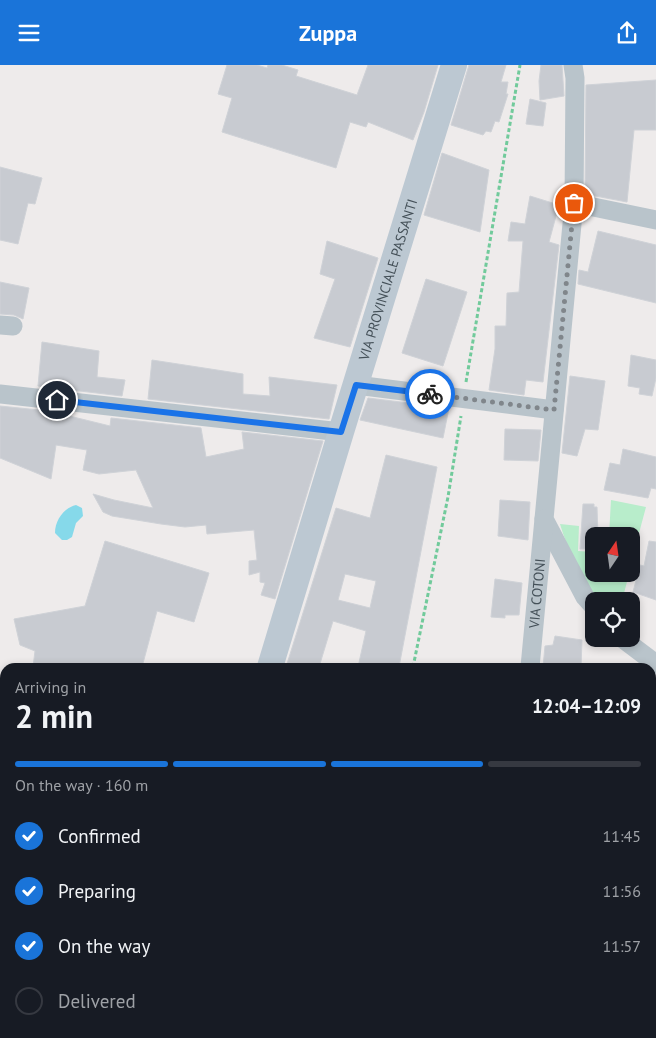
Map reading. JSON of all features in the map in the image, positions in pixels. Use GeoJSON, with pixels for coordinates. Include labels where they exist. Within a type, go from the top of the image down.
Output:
{"type":"FeatureCollection","features":[{"type":"Feature","properties":{"kind":"main road","name":"VIA PROVINCIALE PASSANTI"},"geometry":{"type":"LineString","coordinates":[[271,663],[454,65]]}},
{"type":"Feature","properties":{"kind":"street","name":"VIA COTONI"},"geometry":{"type":"LineString","coordinates":[[530,663],[574,203],[575,78],[573,65]]}},
{"type":"Feature","properties":{"kind":"street"},"geometry":{"type":"LineString","coordinates":[[574,203],[656,220]]}},
{"type":"Feature","properties":{"kind":"street"},"geometry":{"type":"LineString","coordinates":[[356,385],[554,410]]}},
{"type":"Feature","properties":{"kind":"street"},"geometry":{"type":"LineString","coordinates":[[0,394],[341,432]]}},
{"type":"Feature","properties":{"kind":"street"},"geometry":{"type":"LineString","coordinates":[[544,519],[585,597]]}},
{"type":"Feature","properties":{"kind":"street"},"geometry":{"type":"LineString","coordinates":[[633,647],[653,663]]}},
{"type":"Feature","properties":{"kind":"path"},"geometry":{"type":"LineString","coordinates":[[414,663],[448,497],[520,65]]}},
{"type":"Feature","properties":{"kind":"green space"},"geometry":{"type":"Polygon","coordinates":[[[611,500],[646,507],[640,529],[640,527],[610,527],[611,500]]]}},
{"type":"Feature","properties":{"kind":"green space"},"geometry":{"type":"Polygon","coordinates":[[[560,524],[579,526],[578,551],[585,551],[585,580],[576,564],[560,524]]]}},
{"type":"Feature","properties":{"kind":"green space"},"geometry":{"type":"Polygon","coordinates":[[[587,583],[627,583],[624,592],[593,592],[587,583]]]}},
{"type":"Feature","properties":{"kind":"water"},"geometry":{"type":"Polygon","coordinates":[[[76,505],[82,508],[83,516],[76,523],[72,537],[62,540],[55,533],[58,519],[64,512],[76,505]]]}},
{"type":"Feature","properties":{"kind":"building"},"geometry":{"type":"Polygon","coordinates":[[[227,65],[257,65],[267,68],[268,65],[282,65],[298,70],[296,76],[357,95],[368,65],[438,65],[424,112],[413,140],[368,122],[366,127],[350,122],[336,168],[222,132],[232,98],[218,94],[227,65]]]}},
{"type":"Feature","properties":{"kind":"building"},"geometry":{"type":"Polygon","coordinates":[[[469,65],[506,65],[501,82],[508,82],[506,94],[508,94],[499,122],[495,121],[491,132],[486,131],[483,135],[451,125],[469,65]]]}},
{"type":"Feature","properties":{"kind":"building"},"geometry":{"type":"Polygon","coordinates":[[[541,65],[562,65],[564,96],[540,100],[539,81],[541,65]]]}},
{"type":"Feature","properties":{"kind":"building"},"geometry":{"type":"Polygon","coordinates":[[[656,80],[656,130],[634,130],[627,202],[585,194],[586,85],[656,80]]]}},
{"type":"Feature","properties":{"kind":"building"},"geometry":{"type":"Polygon","coordinates":[[[530,99],[546,103],[543,126],[526,124],[530,99]]]}},
{"type":"Feature","properties":{"kind":"building"},"geometry":{"type":"Polygon","coordinates":[[[442,153],[489,170],[480,232],[424,215],[442,153]]]}},
{"type":"Feature","properties":{"kind":"building"},"geometry":{"type":"Polygon","coordinates":[[[0,167],[42,178],[35,204],[28,203],[18,244],[0,240],[0,167]]]}},
{"type":"Feature","properties":{"kind":"building"},"geometry":{"type":"Polygon","coordinates":[[[530,196],[559,205],[549,242],[559,245],[543,382],[526,380],[524,395],[489,390],[495,349],[495,326],[506,326],[507,293],[519,292],[523,241],[508,241],[511,222],[525,224],[530,196]]]}},
{"type":"Feature","properties":{"kind":"building"},"geometry":{"type":"Polygon","coordinates":[[[598,231],[656,245],[656,303],[578,284],[579,270],[588,272],[598,231]]]}},
{"type":"Feature","properties":{"kind":"building"},"geometry":{"type":"Polygon","coordinates":[[[327,241],[378,258],[350,347],[314,338],[335,279],[320,274],[327,241]]]}},
{"type":"Feature","properties":{"kind":"building"},"geometry":{"type":"Polygon","coordinates":[[[426,279],[467,292],[443,366],[402,353],[426,279]]]}},
{"type":"Feature","properties":{"kind":"building"},"geometry":{"type":"Polygon","coordinates":[[[0,282],[29,288],[23,319],[14,315],[0,314],[0,282]]]}},
{"type":"Feature","properties":{"kind":"building"},"geometry":{"type":"Polygon","coordinates":[[[42,342],[99,351],[97,377],[125,380],[122,396],[38,386],[42,342]]]}},
{"type":"Feature","properties":{"kind":"building"},"geometry":{"type":"Polygon","coordinates":[[[631,355],[656,360],[656,378],[652,396],[639,394],[640,388],[628,386],[631,355]]]}},
{"type":"Feature","properties":{"kind":"building"},"geometry":{"type":"Polygon","coordinates":[[[152,360],[243,374],[243,394],[270,396],[269,377],[337,385],[329,419],[148,399],[152,360]]]}},
{"type":"Feature","properties":{"kind":"building"},"geometry":{"type":"Polygon","coordinates":[[[570,376],[605,381],[598,430],[585,429],[577,456],[562,453],[570,376]]]}},
{"type":"Feature","properties":{"kind":"building"},"geometry":{"type":"Polygon","coordinates":[[[368,398],[449,408],[443,438],[360,420],[368,398]]]}},
{"type":"Feature","properties":{"kind":"building"},"geometry":{"type":"Polygon","coordinates":[[[0,406],[49,411],[110,426],[111,418],[201,428],[206,457],[244,449],[242,432],[323,441],[275,599],[261,595],[265,583],[260,582],[260,572],[249,575],[249,561],[257,560],[254,530],[207,534],[206,525],[185,527],[161,524],[112,516],[103,512],[93,494],[153,508],[136,470],[99,474],[83,470],[87,450],[56,445],[51,479],[0,458],[0,406]]]}},
{"type":"Feature","properties":{"kind":"building"},"geometry":{"type":"Polygon","coordinates":[[[505,429],[541,430],[538,461],[504,460],[505,429]]]}},
{"type":"Feature","properties":{"kind":"building"},"geometry":{"type":"Polygon","coordinates":[[[623,449],[656,457],[656,489],[651,488],[648,498],[604,490],[610,463],[620,465],[623,449]]]}},
{"type":"Feature","properties":{"kind":"building"},"geometry":{"type":"Polygon","coordinates":[[[386,455],[437,467],[400,663],[359,663],[366,631],[333,621],[320,663],[287,663],[336,508],[370,518],[386,455]],[[345,574],[338,600],[370,608],[376,581],[345,574]]]}},
{"type":"Feature","properties":{"kind":"building"},"geometry":{"type":"Polygon","coordinates":[[[500,500],[530,502],[528,540],[498,536],[500,500]]]}},
{"type":"Feature","properties":{"kind":"building"},"geometry":{"type":"Polygon","coordinates":[[[583,504],[594,504],[594,507],[597,507],[598,527],[585,527],[585,549],[580,549],[583,504]]]}},
{"type":"Feature","properties":{"kind":"building"},"geometry":{"type":"Polygon","coordinates":[[[105,541],[209,573],[194,622],[157,611],[143,663],[34,663],[35,651],[20,645],[14,619],[85,606],[105,541]]]}},
{"type":"Feature","properties":{"kind":"building"},"geometry":{"type":"Polygon","coordinates":[[[649,541],[656,542],[656,600],[640,594],[640,592],[633,592],[635,583],[640,583],[640,565],[644,566],[649,541]]]}},
{"type":"Feature","properties":{"kind":"building"},"geometry":{"type":"Polygon","coordinates":[[[495,579],[522,583],[519,615],[505,615],[505,618],[491,617],[495,579]]]}},
{"type":"Feature","properties":{"kind":"building"},"geometry":{"type":"Polygon","coordinates":[[[555,636],[582,640],[581,663],[543,663],[545,646],[553,645],[555,636]]]}},
{"type":"Feature","properties":{"kind":"way so far"},"geometry":{"type":"LineString","coordinates":[[430,394],[554,410],[574,203]]}},
{"type":"Feature","properties":{"kind":"route"},"geometry":{"type":"LineString","coordinates":[[57,400],[341,432],[356,385],[430,394]]}}]}
